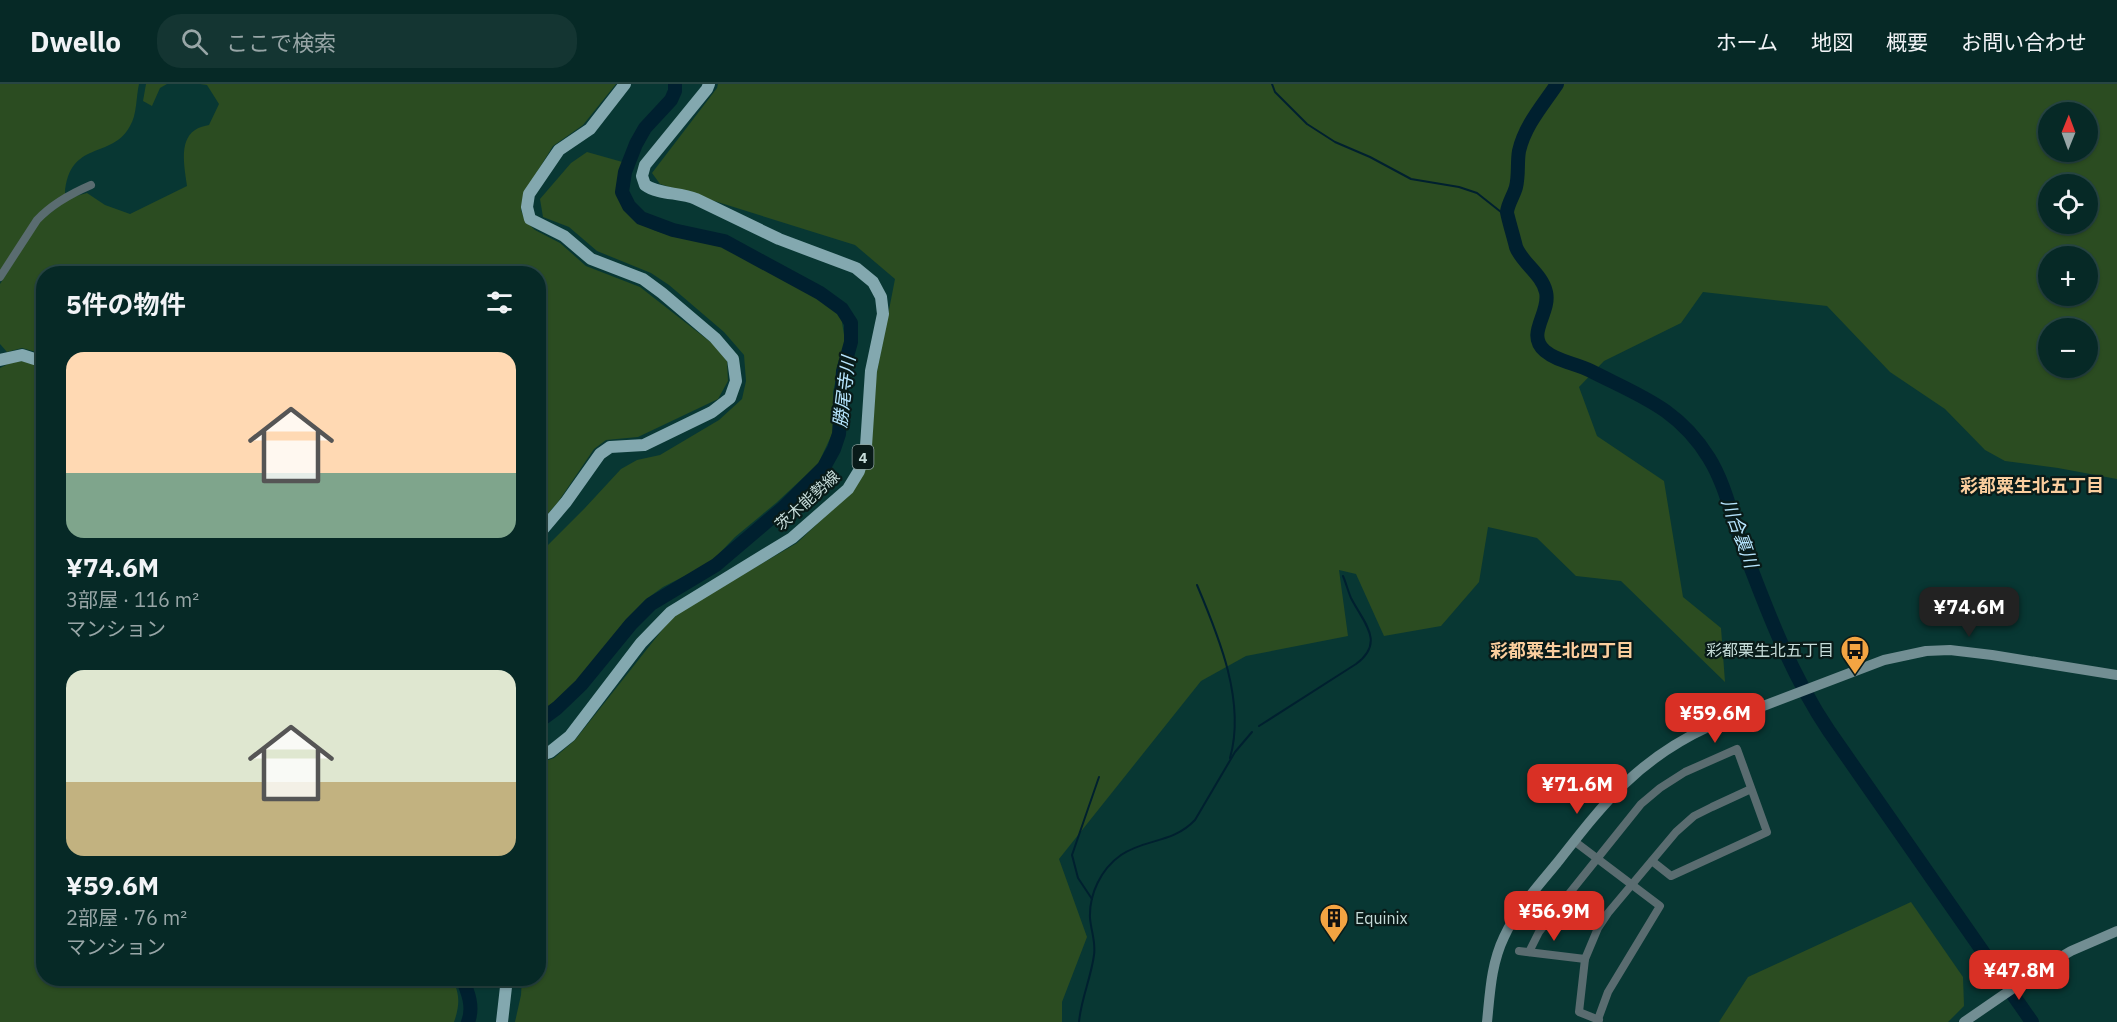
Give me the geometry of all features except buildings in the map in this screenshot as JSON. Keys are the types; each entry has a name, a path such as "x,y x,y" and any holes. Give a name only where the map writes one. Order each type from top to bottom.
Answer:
{"main road":[{"path":"546,526 600,454 610,447 644,445 712,412 730,398 736,381 733,359 715,338 662,293 643,279 591,259 564,236 530,219 527,207 529,194 558,150 590,129 625,84"},
{"name":"茨木能勢線","path":"546,753 570,736 641,643 671,612 792,538 848,489 859,471 864,454 871,371 883,314 881,297 873,282 856,268 779,239 696,199 683,194 653,191 645,185 642,176 645,165 709,84"},
{"path":"2,357 22,355 36,359"},
{"path":"502,1022 506,986"}],"street":[{"path":"0,277 37,220 69,195 91,185"},
{"path":"1486,1022 1491,984 1503,939 1523,906 1606,801 1655,757 1682,739 1884,660 1926,651 1950,650 2117,675"},
{"path":"1529,952 1539,932 1641,804 1685,771 1737,749 1767,832 1671,876 1652,861"},
{"path":"1574,841 1598,857 1631,883 1660,906 1608,992 1598,1021 1579,1012 1586,958 1598,928 1631,883 1676,832 1694,816 1751,789"},
{"path":"1964,1022 2045,966 2071,951 2117,931"},
{"path":"1519,951 1586,958"}],"green space":[{"path":"0,84 139,84 130,126 113,143 83,157 74,165 68,177 65,194 34,218 0,273"},
{"path":"146,84 167,84 160,88 152,106 143,101"},
{"path":"200,84 616,84 583,125 553,146 524,193 521,210 525,221 535,230 560,243 586,266 640,287 713,344 727,361 728,381 718,399 638,437 606,440 594,449 546,516 546,266 36,266 36,352 22,348 7,352 0,344 0,284 39,222 69,198 87,193 105,205 130,214 187,186 184,164 186,141 195,130 209,125 219,104 207,85"},
{"path":"718,84 2117,84 2117,479 2005,461 1985,450 1945,409 1890,372 1827,306 1703,292 1681,323 1604,361 1579,387 1597,436 1664,481 1683,597 1721,628 1725,682 1621,581 1576,576 1537,538 1488,527 1479,582 1441,626 1384,636 1356,574 1339,570 1348,636 1246,656 1201,681 1059,859 1087,937 1062,1002 1062,1022 515,1022 522,986 546,986 546,761 554,758 575,740 674,615 797,543 851,492 895,279 855,245 660,184 652,173"},
{"path":"587,152 626,163 619,181 618,194 622,206 634,219 658,231 717,244 736,251 769,272 808,292 841,316 845,341 833,392 833,432 818,464 735,537 710,563 663,587 645,600 624,622 606,648 574,684 546,709 546,547 621,469 637,460 660,455 719,420 742,399 746,381 744,355 724,332 669,285 651,273 597,251 569,227 543,217 540,199 571,163"},
{"path":"22,361 36,365 36,986 456,986 458,1000 454,1022 0,1022 0,368"},
{"path":"1911,902 1963,977 1964,1006 1948,1022 1719,1022 1748,977"}],"waterway":[{"name":"勝尾寺川","path":"546,716 581,685 631,624 651,604 716,565 784,507 824,467 839,434 843,371 851,342 851,323 842,309 820,293 724,241 673,230 641,218 629,206 622,192 625,172 636,144 645,128 671,100 675,84"},
{"path":"1272,84 1275,92 1307,124 1335,142 1370,157 1411,179 1459,187 1477,193 1506,216"},
{"name":"川合裏川","path":"1557,84 1535,116 1522,142 1518,155 1516,187 1507,212 1516,247 1546,292 1547,300 1537,338 1540,344 1545,351 1556,358 1585,368 1657,405 1671,415 1697,441 1719,478 1770,616 1815,709 2032,1022"},
{"path":"1259,726 1356,664 1370,648 1369,632 1351,598 1343,576"},
{"path":"1197,585 1214,626 1228,670 1235,715 1230,758"},
{"path":"1079,1022 1094,955 1090,909 1094,891 1102,875 1121,855 1177,833 1195,820 1235,752 1252,732"},
{"path":"1092,899 1078,878 1072,855 1099,777"},
{"name":"勝尾寺川","path":"465,986 470,1005 468,1022"}],"place":[{"name":"彩都栗生北五丁目","path":"1855,676"},
{"name":"Equinix","path":"1334,944"}],"district":[{"name":"彩都粟生北五丁目","path":"2032,485"},
{"name":"彩都粟生北四丁目","path":"1562,650"}]}
